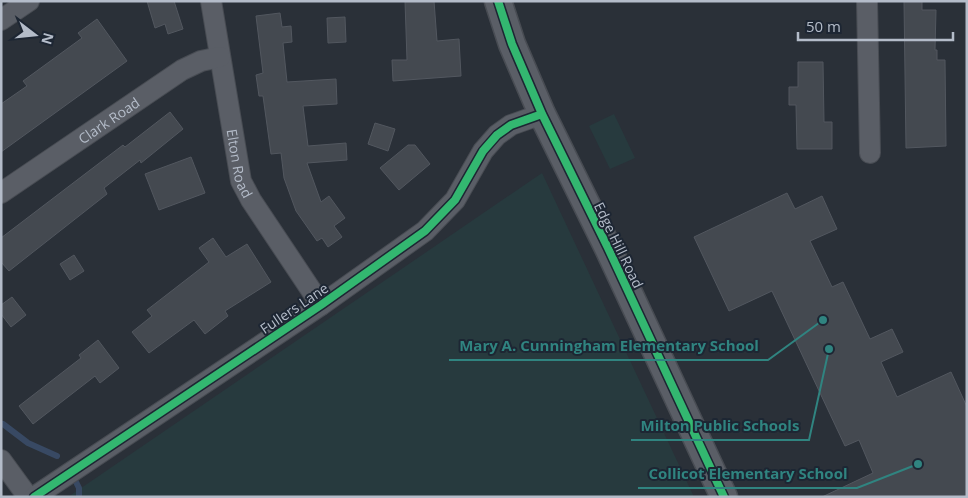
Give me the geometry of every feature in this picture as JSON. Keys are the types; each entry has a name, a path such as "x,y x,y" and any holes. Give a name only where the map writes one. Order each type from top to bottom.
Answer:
{"street":[{"path":"1,20 29,1"},
{"name":"Elton Road","path":"211,1 238,170 245,191 322,305"},
{"name":"Edge Hill Road","path":"498,1 512,44 542,114 608,248 724,497"},
{"path":"867,1 870,153"},
{"name":"Clark Road","path":"1,193 182,70 201,61 220,57"},
{"name":"Fullers Lane","path":"34,497 322,305 425,231 441,215 465,183 483,151 497,135 511,125 542,114"},
{"path":"1,460 28,497"}],"green space":[{"path":"614,114 635,158 610,169 589,126"},
{"path":"542,173 694,497 68,497"}],"building":[{"path":"147,1 174,1 183,29 168,34 165,24 155,28"},
{"path":"405,1 434,1 437,41 459,39 461,76 393,81 392,60 407,60"},
{"path":"904,1 922,1 922,10 936,10 935,50 937,50 937,60 945,60 946,146 906,148"},
{"path":"280,13 282,27 291,26 292,42 283,43 287,82 336,79 337,104 303,106 308,146 346,143 347,160 307,163 321,202 329,196 345,218 334,226 342,237 328,247 322,238 317,241 296,211 284,178 281,153 271,154 263,96 259,96 256,75 263,73 256,16"},
{"path":"345,17 346,42 328,43 327,18"},
{"path":"97,19 127,61 1,152 1,104 27,86 23,81 82,38 78,33"},
{"path":"798,62 823,62 824,122 832,122 832,149 797,149 796,105 789,105 789,87 798,87"},
{"path":"170,112 183,129 141,163 140,160 104,188 107,194 9,271 1,262 1,238 123,145 125,147"},
{"path":"375,123 395,129 388,151 368,144"},
{"path":"408,145 415,145 430,164 399,190 380,168"},
{"path":"191,157 205,193 159,210 145,174"},
{"path":"787,193 795,209 822,196 837,229 810,241 832,287 843,282 870,339 892,329 903,352 881,362 897,397 951,372 967,407 967,497 822,497 873,473 859,440 845,446 772,291 729,311 694,237"},
{"path":"213,238 226,257 247,244 271,282 225,311 228,316 205,334 194,320 149,353 132,332 152,316 147,310 209,262 199,248"},
{"path":"74,255 84,271 70,280 60,264"},
{"path":"12,297 26,315 11,327 1,314 1,305"},
{"path":"98,340 119,368 100,383 95,376 33,424 19,406 81,358 79,355"}],"waterway":[{"path":"3,424 28,443 57,456"},
{"path":"76,482 79,488 79,497"}],"cycle path":[{"path":"498,1 512,44 542,114 608,248 724,497"},
{"path":"34,497 321,305 425,231 455,200 483,151 497,135 511,125 542,114"}],"place":[{"name":"Mary A. Cunningham Elementary School","path":"823,320"},
{"name":"Milton Public Schools","path":"829,349"},
{"name":"Collicot Elementary School","path":"918,464"}]}
